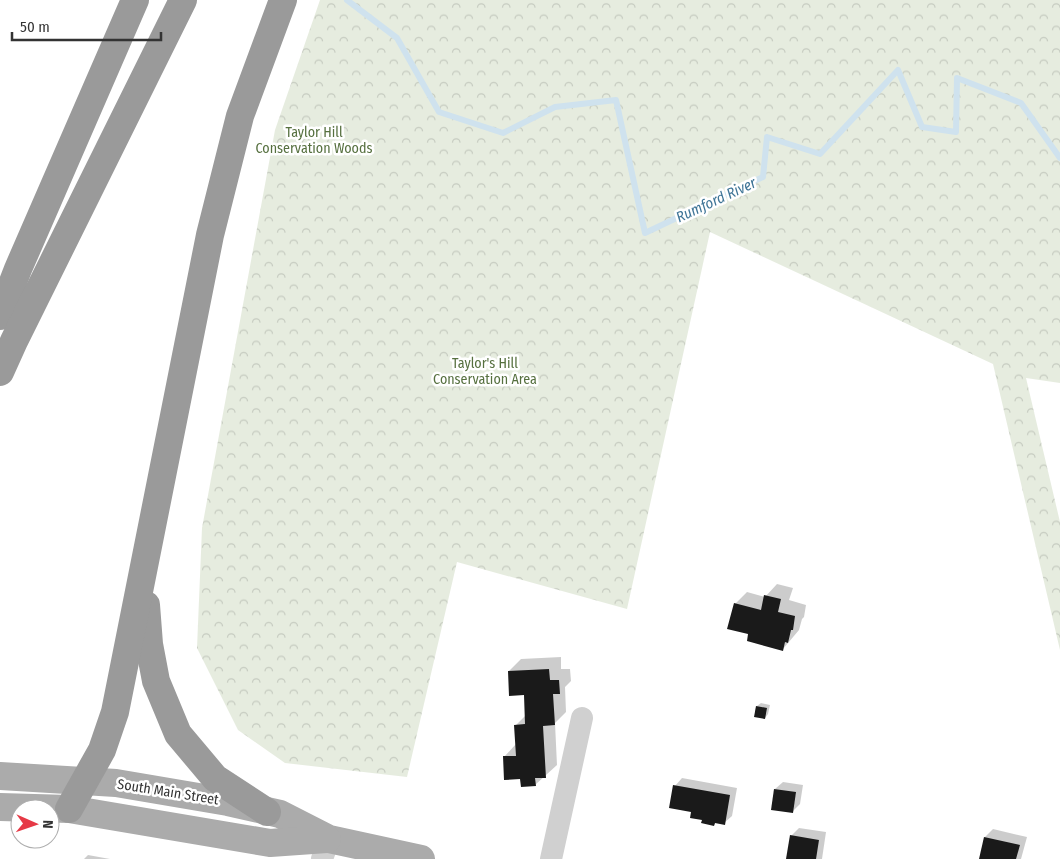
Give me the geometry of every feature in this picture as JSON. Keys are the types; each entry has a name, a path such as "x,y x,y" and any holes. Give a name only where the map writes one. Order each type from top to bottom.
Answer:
{"highway":[{"path":"0,316 18,269 135,0"},
{"path":"0,372 22,323 183,0"},
{"path":"69,808 102,750 114,712 210,235 240,116 284,0"},
{"path":"150,534 146,579 149,644 156,681 178,734 215,778 267,812"}],"main road":[{"name":"South Main Street","path":"0,776 126,785 228,802 280,814 325,849"},
{"name":"South Main Street","path":"0,806 69,808 270,843 421,859"}],"lane":[{"path":"552,859 582,718"}],"green space":[{"name":"Taylor's Hill Conservation Area","path":"320,0 1060,0 1060,383 1026,378 1060,522 1060,650 993,364 710,232 627,609 457,562 407,777 285,763 238,730 197,648 202,528 275,130"}],"building":[{"path":"764,595 781,599 778,612 795,616 793,630 791,630 788,643 785,642 783,651 747,641 748,634 727,629 734,603 761,610"},
{"path":"549,669 550,680 559,680 560,694 553,694 555,725 543,726 546,778 535,778 536,786 521,787 520,779 504,780 503,756 516,756 514,725 525,724 524,695 509,696 508,671"},
{"path":"756,706 767,708 765,719 754,717"},
{"path":"673,785 730,795 725,825 715,823 714,826 701,823 702,820 690,818 691,812 669,808"},
{"path":"774,789 796,792 793,813 771,810"},
{"path":"790,835 819,840 816,859 786,859"},
{"path":"984,837 1020,845 1016,859 979,859"}],"waterway":[{"name":"Rumford River","path":"347,0 397,38 439,112 503,133 555,107 616,100 645,233 763,177 767,137 820,154 898,70 922,127 956,132 957,78 1021,103 1060,158"}],"park label":[{"name":"Taylor Hill Conservation Woods","path":"314,140"}]}
